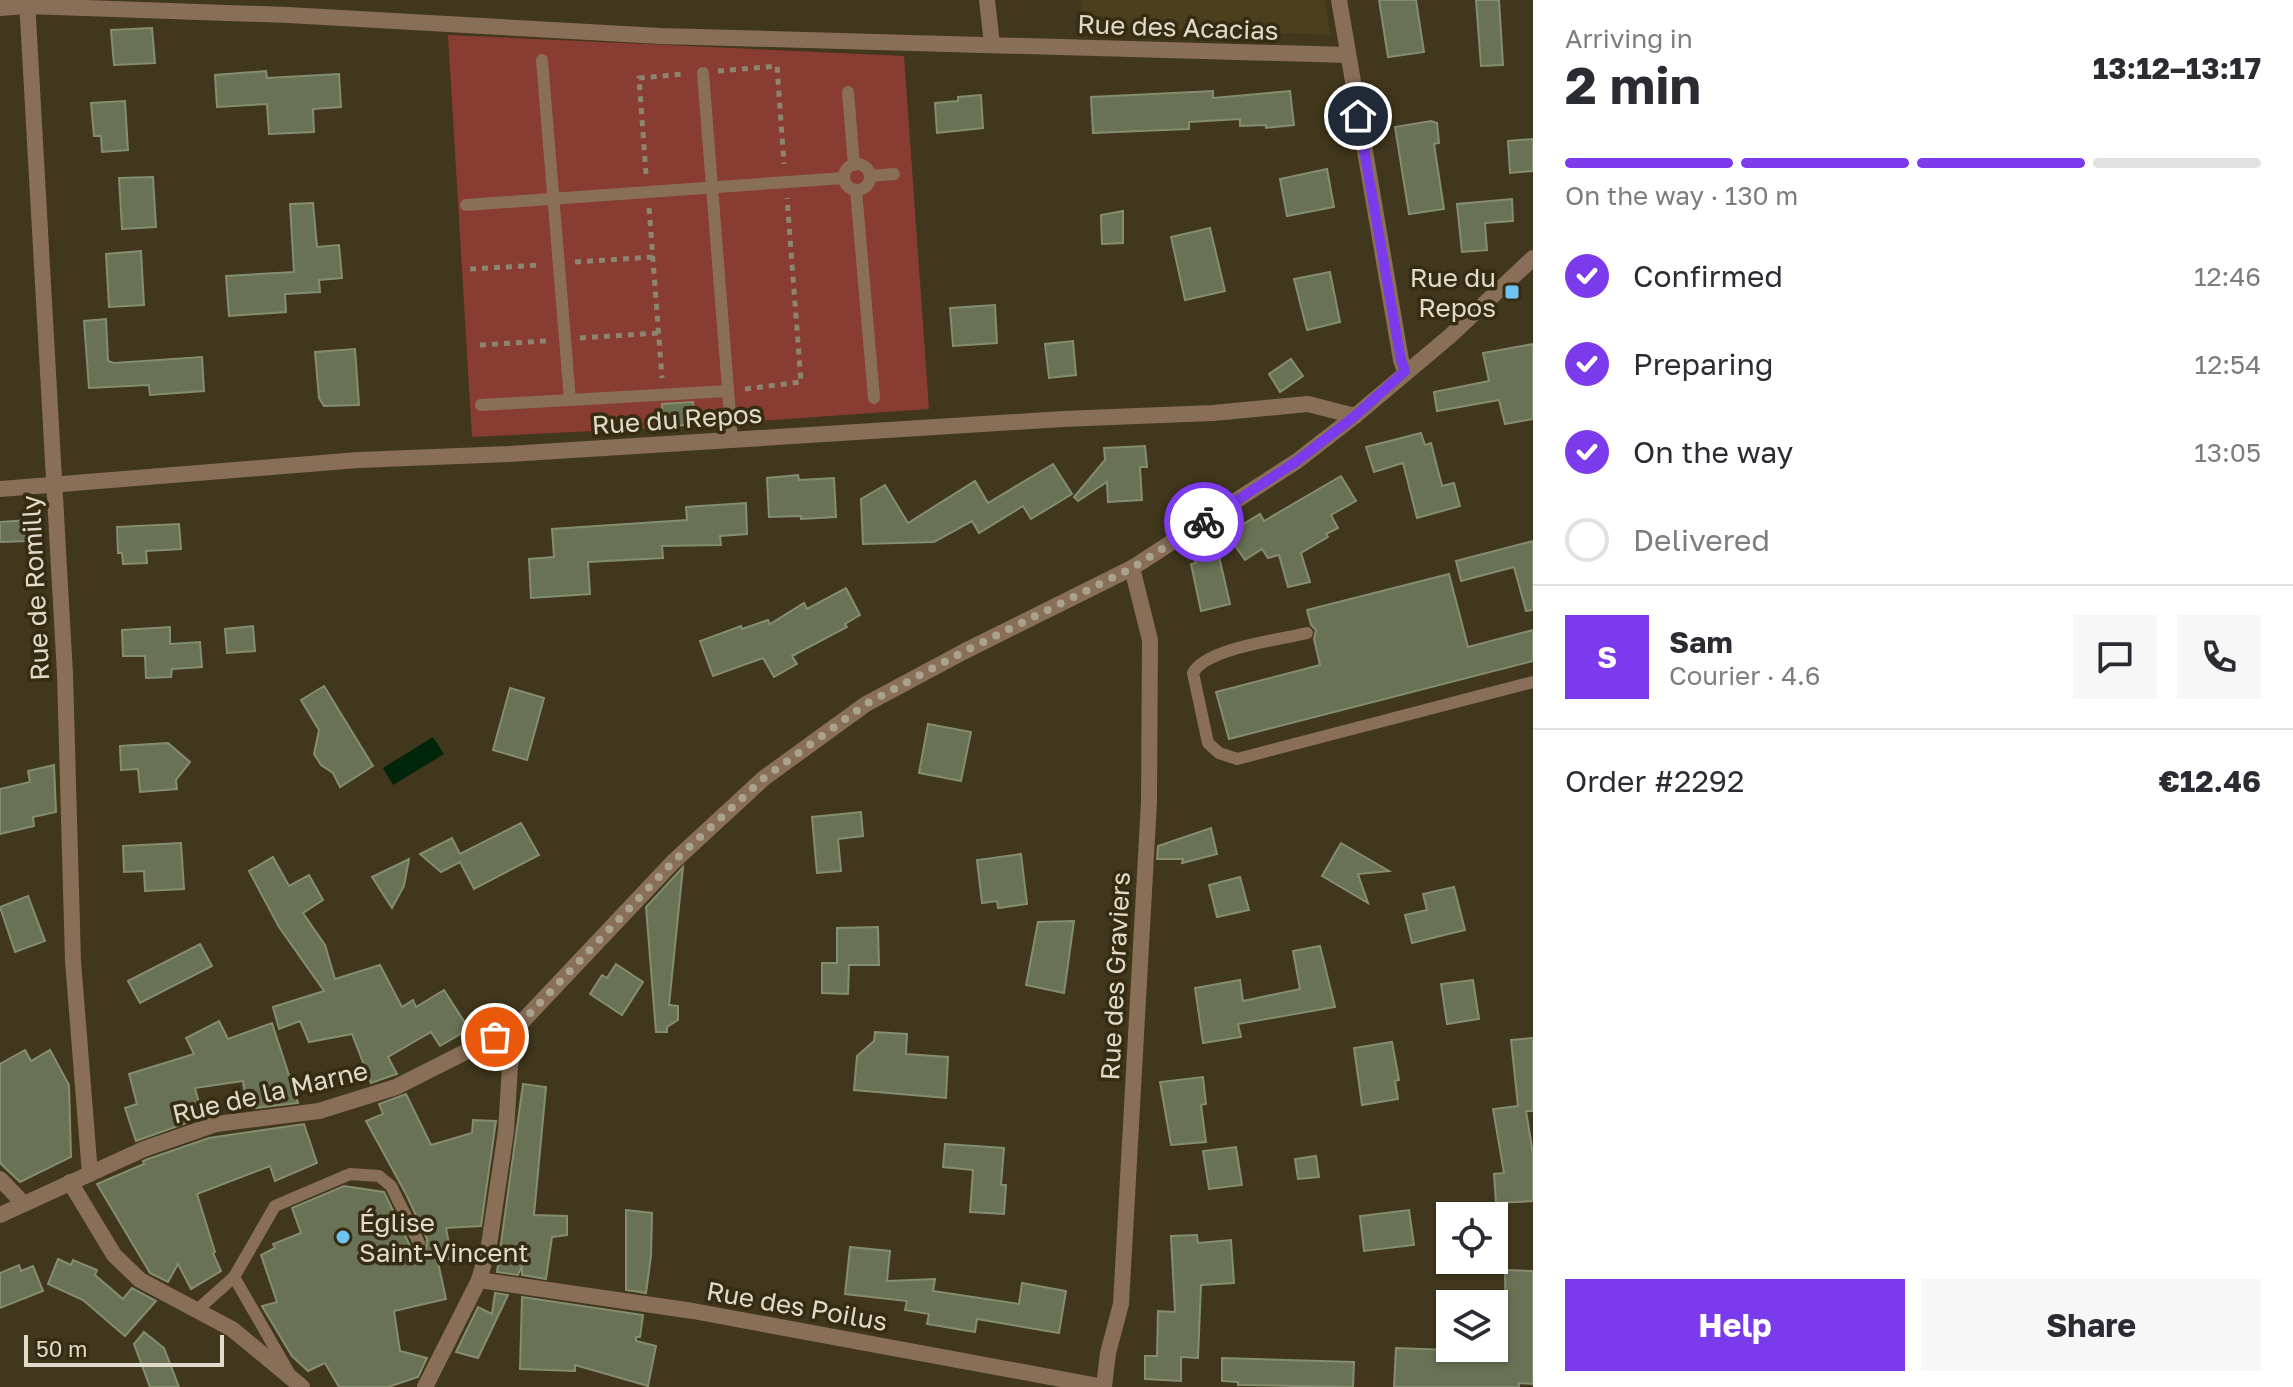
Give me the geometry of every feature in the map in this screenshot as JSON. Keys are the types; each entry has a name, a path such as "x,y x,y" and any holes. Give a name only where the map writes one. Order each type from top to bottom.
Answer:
{"street":[{"path":"987,0 992,44"},
{"path":"1339,0 1405,371"},
{"name":"Rue des Acacias","path":"0,8 27,3 660,36 1348,55"},
{"name":"Rue de Romilly","path":"27,3 65,674 73,961 90,1174"},
{"name":"Rue de la Marne","path":"0,1215 144,1149 216,1124 319,1111 396,1087 519,1025 673,862 764,778 866,704 1132,568 1297,461 1450,336 1533,258"},
{"name":"Rue du Repos","path":"0,489 358,460 1213,413 1308,404 1355,416"},
{"name":"Rue des Graviers","path":"1104,1387 1108,1353 1121,1304 1149,802 1150,640 1132,568"},
{"path":"425,1387 479,1280 489,1245 506,1131 510,1066 519,1025"},
{"path":"0,1179 23,1203"},
{"path":"70,1182 114,1255 140,1280 232,1329 298,1384"},
{"name":"Rue des Poilus","path":"479,1280 708,1314 1104,1387"}],"lane":[{"path":"542,60 570,400"},
{"path":"703,73 732,440"},
{"path":"848,92 854,165"},
{"path":"854,165 865,167 870,176 867,186 856,190 846,184 844,178 849,167 854,165"},
{"path":"870,176 894,174"},
{"path":"466,205 844,178"},
{"path":"856,190 874,398"},
{"path":"481,405 728,391"},
{"path":"1307,633 1217,655 1198,664 1193,673 1208,743 1219,753 1237,759 1533,682"},
{"path":"196,1311 234,1277 275,1206 350,1174 379,1176 391,1186 419,1243"},
{"path":"234,1277 298,1384"}],"path":[{"path":"703,73 777,66 801,382 728,391"},
{"path":"419,1243 424,1254 484,1263"}],"shaded area":[{"path":"1080,0 1325,0 1330,35 1083,26"},
{"path":"448,35 904,56 929,409 746,422 739,417 720,419 712,425 472,437"},
{"path":"433,737 444,754 393,785 383,768"}],"building":[{"path":"1379,0 1416,0 1424,52 1388,57"},
{"path":"1476,0 1499,0 1503,65 1481,66"},
{"path":"152,28 155,63 114,65 111,30"},
{"path":"266,71 267,78 339,74 341,107 313,109 314,132 269,134 267,104 217,107 215,75"},
{"path":"1213,91 1213,98 1290,91 1294,125 1266,128 1266,125 1240,126 1240,119 1189,122 1189,129 1093,133 1091,97"},
{"path":"981,95 983,128 937,133 935,103"},
{"path":"125,101 128,150 102,152 101,136 94,136 91,103"},
{"path":"1431,121 1437,123 1439,143 1434,144 1444,209 1409,214 1395,127"},
{"path":"1533,139 1533,171 1510,173 1508,141"},
{"path":"1327,169 1334,207 1287,216 1280,179"},
{"path":"153,177 156,227 122,229 119,178"},
{"path":"1512,199 1513,221 1485,223 1487,250 1462,252 1457,204"},
{"path":"313,203 317,247 339,245 342,278 319,280 320,292 285,294 286,312 229,316 226,276 294,272 290,204"},
{"path":"1123,211 1123,243 1102,244 1101,215"},
{"path":"1210,228 1225,291 1185,300 1171,237"},
{"path":"141,251 144,305 109,307 106,254"},
{"path":"1330,272 1340,322 1307,330 1294,279"},
{"path":"995,305 997,343 953,346 950,308"},
{"path":"106,319 108,361 202,357 204,391 150,395 149,385 89,388 84,321"},
{"path":"1073,341 1076,375 1049,378 1045,344"},
{"path":"1533,344 1533,419 1505,424 1499,400 1437,411 1434,392 1489,381 1483,353"},
{"path":"355,349 359,405 324,406 319,398 315,352"},
{"path":"1291,359 1303,376 1280,392 1269,374"},
{"path":"693,402 695,424 663,427 662,404"},
{"path":"1421,433 1425,445 1431,443 1442,486 1454,483 1460,506 1417,518 1403,463 1374,472 1366,447"},
{"path":"1145,446 1147,467 1140,467 1142,500 1108,502 1107,482 1078,501 1074,497 1105,460 1104,448"},
{"path":"1053,464 1072,494 1031,519 1023,506 979,533 972,521 934,542 863,544 861,499 885,485 908,523 975,481 988,503"},
{"path":"798,475 799,480 834,478 836,517 769,517 767,478"},
{"path":"1341,476 1356,501 1331,515 1338,528 1301,553 1310,582 1288,587 1279,555 1268,558 1262,549 1245,560 1227,534 1260,514 1264,521"},
{"path":"746,503 747,534 720,536 721,545 662,546 663,558 588,562 590,594 531,598 529,559 554,557 552,529 687,520 686,507"},
{"path":"28,520 29,541 0,542 0,522"},
{"path":"179,524 181,549 146,551 147,563 123,564 122,553 118,553 117,527"},
{"path":"1533,541 1533,610 1526,611 1514,567 1461,581 1456,561"},
{"path":"1218,552 1230,604 1201,611 1191,564 1196,563 1194,558"},
{"path":"1449,574 1468,647 1533,630 1533,661 1229,739 1216,692 1320,665 1314,639 1316,630 1311,625 1307,610"},
{"path":"846,588 860,615 845,624 847,627 792,656 797,664 774,677 763,658 713,676 700,641 741,626 742,629 768,620 770,624 804,603 807,609"},
{"path":"253,626 255,651 227,653 225,629"},
{"path":"170,627 170,644 200,642 202,667 172,669 171,677 146,678 145,656 123,656 122,630"},
{"path":"324,686 373,766 340,787 333,773 321,765 314,754 319,730 301,700"},
{"path":"510,688 544,698 527,760 493,750"},
{"path":"928,724 971,732 961,781 919,773"},
{"path":"168,743 190,762 176,780 177,789 140,792 138,769 121,770 120,746"},
{"path":"54,765 56,812 33,817 34,826 0,834 0,789 30,782 28,771"},
{"path":"861,812 863,836 838,839 841,871 817,873 812,817"},
{"path":"521,823 539,855 474,889 460,862 441,872 420,854 452,838 460,854"},
{"path":"1211,828 1217,854 1182,863 1183,859 1157,859 1158,846"},
{"path":"181,843 184,889 145,891 144,871 124,872 123,846"},
{"path":"1341,843 1389,871 1358,874 1368,903 1322,876"},
{"path":"1021,854 1027,904 998,908 997,901 982,903 977,860"},
{"path":"273,857 289,886 309,875 323,900 303,913 325,945 335,979 380,965 402,1007 413,1000 416,1007 444,990 469,1029 440,1046 431,1032 388,1057 397,1074 371,1083 352,1034 309,1042 300,1021 279,1029 273,1007 324,991 279,927 249,871"},
{"path":"409,859 404,886 392,908 372,877"},
{"path":"683,867 669,1005 678,1006 678,1020 667,1027 667,1032 656,1032 646,907"},
{"path":"1240,877 1249,910 1217,917 1209,885"},
{"path":"1454,887 1465,930 1412,943 1405,915 1427,910 1423,894"},
{"path":"28,896 45,941 15,952 0,907"},
{"path":"1074,921 1064,993 1026,985 1038,922"},
{"path":"878,927 879,965 849,965 848,994 822,993 822,963 837,963 837,928"},
{"path":"200,944 212,966 140,1003 128,981"},
{"path":"1320,946 1335,1007 1238,1024 1241,1037 1203,1043 1195,988 1240,980 1243,1001 1300,989 1293,951"},
{"path":"616,964 643,982 622,1015 590,994 602,975 607,978"},
{"path":"1473,980 1479,1019 1447,1024 1441,984"},
{"path":"219,1021 228,1039 272,1023 298,1103 247,1109 243,1081 195,1088 203,1117 136,1141 125,1108 137,1104 129,1074 194,1054 186,1038"},
{"path":"875,1032 907,1034 906,1054 948,1057 946,1098 854,1090 857,1056 874,1041"},
{"path":"1533,1038 1533,1111 1526,1111 1533,1154 1533,1201 1496,1202 1494,1174 1504,1173 1493,1109 1518,1106 1511,1040"},
{"path":"1392,1042 1399,1080 1395,1081 1398,1099 1362,1105 1354,1048"},
{"path":"25,1050 31,1061 50,1050 69,1085 71,1157 20,1182 0,1163 0,1064"},
{"path":"1203,1077 1206,1104 1201,1105 1206,1142 1171,1145 1160,1082"},
{"path":"523,1084 546,1087 534,1215 567,1216 567,1235 552,1237 546,1279 522,1275 522,1266 518,1275 497,1272"},
{"path":"406,1094 431,1145 472,1133 473,1120 496,1121 481,1226 446,1228 451,1255 436,1253 446,1299 394,1311 400,1351 427,1358 418,1377 388,1387 339,1387 325,1363 308,1371 292,1356 262,1306 277,1302 261,1255 275,1248 273,1244 301,1233 292,1208 344,1186 384,1192 411,1248 418,1252 426,1249 427,1239 406,1194 366,1121 383,1114 379,1104"},
{"path":"304,1124 317,1163 275,1181 270,1166 197,1194 221,1271 191,1289 178,1264 168,1282 150,1273 97,1184 144,1164 143,1161 209,1138"},
{"path":"945,1144 1004,1148 1001,1185 1006,1185 1004,1214 970,1212 973,1170 943,1167"},
{"path":"1236,1147 1242,1185 1209,1189 1203,1151"},
{"path":"1316,1156 1319,1177 1298,1179 1295,1159"},
{"path":"626,1210 652,1213 646,1293 626,1290"},
{"path":"1409,1210 1414,1245 1364,1251 1360,1216"},
{"path":"1197,1235 1198,1243 1231,1240 1234,1283 1201,1285 1198,1358 1181,1357 1181,1381 1145,1379 1145,1356 1157,1356 1158,1311 1175,1312 1171,1236"},
{"path":"850,1247 890,1251 887,1281 935,1279 933,1291 1019,1304 1022,1283 1066,1291 1059,1333 977,1319 975,1332 927,1324 929,1314 905,1310 907,1301 845,1294"},
{"path":"58,1259 71,1265 73,1260 97,1270 95,1275 123,1299 132,1288 156,1301 125,1336 83,1300 48,1284"},
{"path":"19,1265 21,1271 33,1266 43,1291 0,1308 0,1273"},
{"path":"1508,1270 1533,1271 1533,1384 1519,1383 1519,1387 1394,1387 1396,1348 1436,1349 1436,1362 1508,1362 1508,1290 1505,1290"},
{"path":"495,1293 508,1295 478,1358 456,1352 478,1307 492,1314"},
{"path":"522,1297 643,1315 640,1337 636,1337 636,1341 656,1346 648,1386 575,1365 575,1371 520,1369"},
{"path":"144,1332 164,1348 179,1387 150,1387 134,1344"},
{"path":"1222,1358 1354,1362 1353,1387 1238,1385 1238,1382 1222,1381"}],"way so far":[{"path":"495,1037 519,1025 673,862 764,778 866,704 1132,568 1204,522"}],"place":[{"name":"Rue du Repos","path":"1512,292"},
{"name":"Église Saint-Vincent","path":"343,1237"}],"route":[{"path":"1204,522 1297,461 1355,416 1405,371 1358,116"}]}
